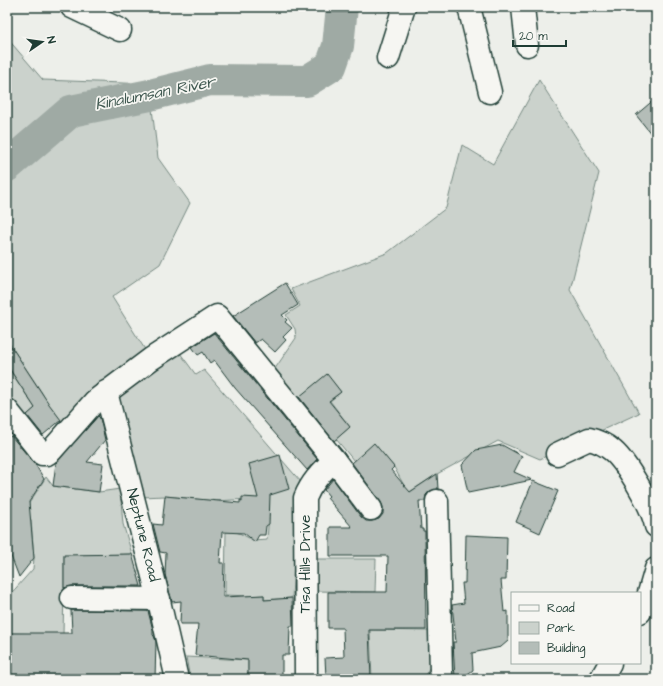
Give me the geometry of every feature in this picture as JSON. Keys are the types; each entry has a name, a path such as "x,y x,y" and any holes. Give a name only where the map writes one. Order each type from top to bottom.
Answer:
{"street":[{"path":"72,7 120,30"},
{"path":"388,58 404,7"},
{"path":"469,7 490,92"},
{"path":"523,7 527,45"},
{"path":"7,410 42,454 47,454 95,401 106,392 151,358 217,316 334,460 371,509"},
{"name":"Neptune Road","path":"106,392 159,599 177,679"},
{"path":"557,454 589,439 595,440 610,448 615,452 630,473 648,505 656,526"},
{"name":"Tisa Hills Drive","path":"306,679 305,498 310,485 334,460"},
{"path":"437,502 441,673 438,679"},
{"path":"641,610 647,600 656,569"},
{"path":"72,598 159,599"},
{"path":"600,679 609,664"}],"green space":[{"path":"7,38 43,80 149,84 158,158 190,203 160,264 112,297 151,359 64,436 42,393 11,346 7,349"},
{"path":"539,80 599,173 570,290 639,413 540,459 498,441 437,474 408,493 394,467 374,444 354,461 336,439 350,427 330,401 341,392 327,375 296,400 272,373 296,338 295,329 286,315 300,306 291,289 387,253 446,208 462,145 493,164"},
{"path":"180,353 196,375 204,370 301,482 297,502 292,598 264,600 264,595 225,595 226,530 239,533 253,540 267,539 269,515 267,498 215,501 165,496 141,497 112,398"},
{"path":"7,366 35,408 7,432"},
{"path":"46,477 53,486 99,492 120,489 123,524 132,554 64,556 63,634 7,633 7,598 33,569 34,558 31,520 26,508"},
{"path":"315,559 376,559 375,592 315,591"},
{"path":"370,630 430,631 431,665 425,675 417,679 372,679"},
{"path":"186,657 248,660 248,679 190,679"}],"building":[{"path":"656,98 656,140 636,115"},
{"path":"285,283 298,305 282,315 287,320 285,322 292,328 283,337 286,340 275,352 261,339 255,343 233,316"},
{"path":"214,333 317,459 307,470 235,388 214,360 210,363 203,352 198,355 192,347"},
{"path":"7,340 61,420 43,435 27,415 35,408 7,365"},
{"path":"327,374 341,392 329,401 350,427 334,441 299,397"},
{"path":"98,416 100,418 105,440 87,462 103,464 99,492 53,486 56,463"},
{"path":"11,436 35,464 44,479 29,502 34,558 19,577 7,546 7,438"},
{"path":"374,443 394,467 391,470 410,492 437,474 438,489 430,491 426,495 425,501 419,501 421,529 425,531 426,630 369,630 371,679 340,679 340,677 326,677 325,658 344,657 343,628 328,628 328,592 387,592 388,556 330,556 330,527 352,527 327,498 329,496 324,490 333,479 361,517 366,521 379,519 383,514 381,502 352,463"},
{"path":"502,445 522,456 514,472 532,480 468,493 462,465 476,450"},
{"path":"280,455 289,489 270,495 269,524 266,526 265,535 259,535 255,542 244,533 222,532 220,563 224,563 223,597 264,595 264,600 292,598 293,626 290,626 289,655 282,655 282,679 248,679 248,660 195,655 198,624 180,624 181,601 172,602 165,575 166,553 160,552 153,524 162,525 165,496 240,503 240,500 242,501 242,497 258,498 249,464"},
{"path":"533,481 558,491 540,533 516,522"},
{"path":"466,535 507,537 506,580 501,580 504,612 508,611 508,641 501,647 472,653 473,670 461,679 455,679 453,642 456,642 452,605 464,603 462,583 465,583"},
{"path":"132,554 141,586 72,586 64,588 64,555"},
{"path":"71,610 148,611 153,635 156,641 155,679 7,679 7,633 72,633"}],"waterway":[{"name":"Kinalumsan River","path":"7,166 71,111 150,95 210,80 307,81 331,66 338,46 342,7"}]}
